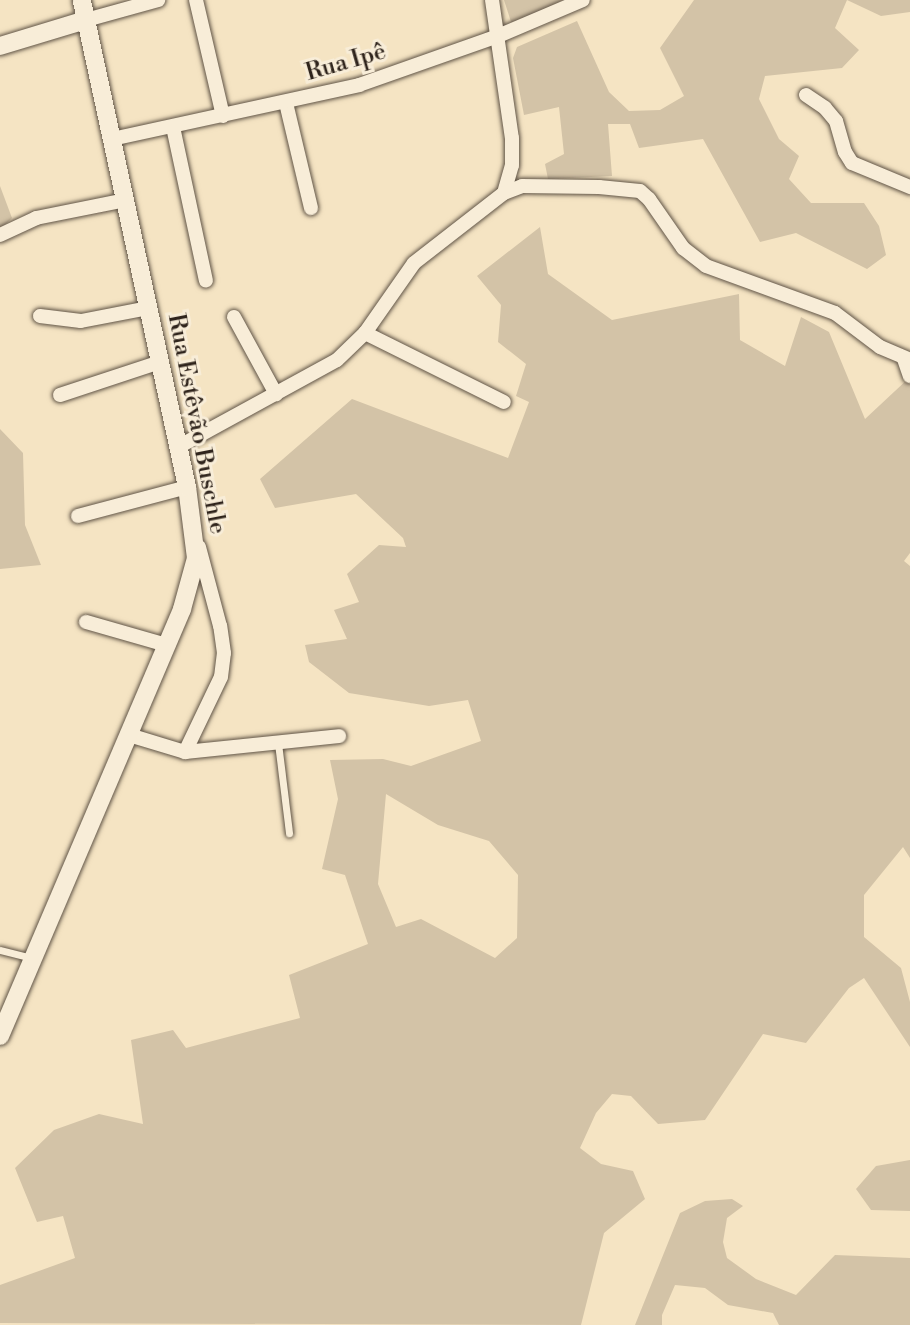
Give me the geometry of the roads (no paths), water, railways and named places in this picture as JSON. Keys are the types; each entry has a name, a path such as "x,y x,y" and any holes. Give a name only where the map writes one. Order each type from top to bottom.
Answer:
{"street":[{"name":"Rua Estêvão Buschle","path":"0,1036 167,645 192,578 196,539 82,0"},
{"path":"0,46 158,0"},
{"path":"196,0 223,116"},
{"path":"492,0 513,153 504,192"},
{"name":"Rua Ipê","path":"112,139 359,85 498,36 583,0"},
{"path":"806,95 825,108 836,121 845,152 852,163 863,170 910,187"},
{"path":"286,103 311,208"},
{"path":"173,127 206,281"},
{"path":"178,447 337,360 365,333 407,270 455,228 504,192 543,185 640,191 649,199 683,248 697,261 727,275 835,313 880,347 907,360 910,376"},
{"path":"0,234 36,218 125,200"},
{"path":"40,316 81,321 148,308"},
{"path":"234,317 276,394"},
{"path":"365,333 504,402"},
{"path":"60,395 160,362"},
{"path":"78,516 187,487"},
{"path":"185,752 218,685 224,662 218,609 196,539"},
{"path":"86,622 167,645"},
{"path":"129,735 185,752 339,736"}],"lane":[{"path":"278,742 289,833"},
{"path":"0,950 34,958"}]}
